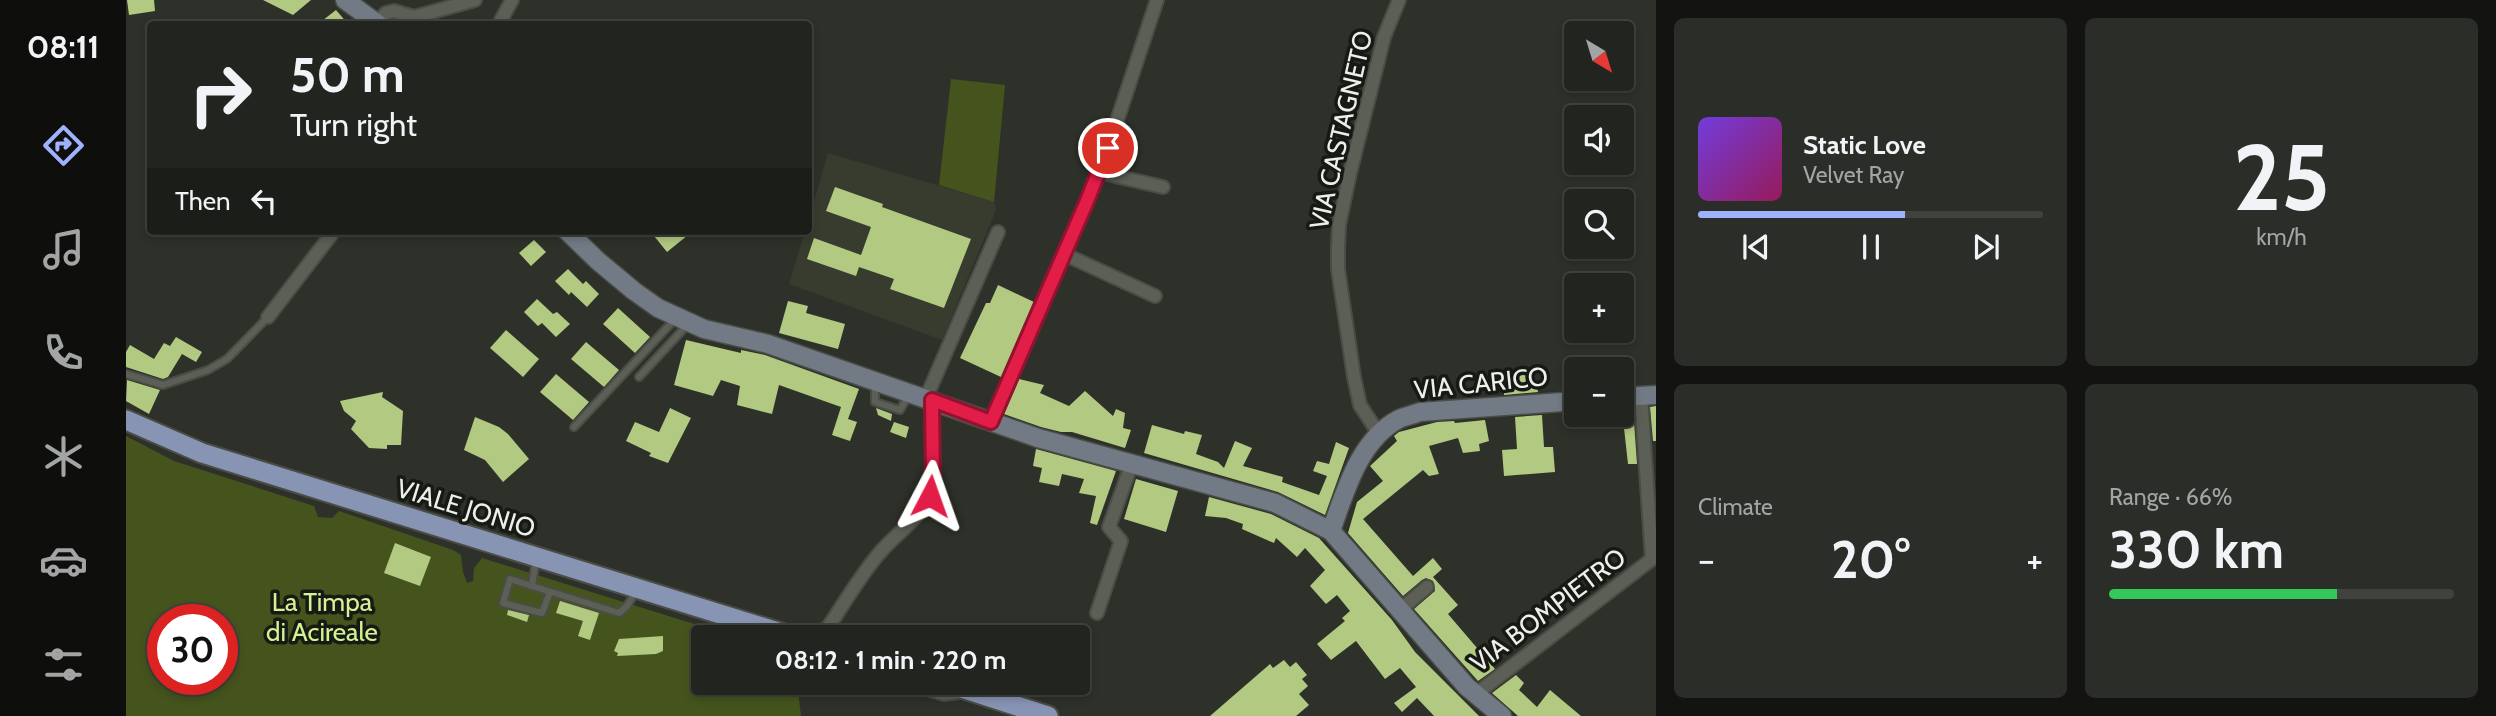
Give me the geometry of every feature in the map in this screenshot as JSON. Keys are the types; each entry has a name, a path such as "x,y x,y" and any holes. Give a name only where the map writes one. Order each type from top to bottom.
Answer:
{"main road":[{"name":"VIALE JONIO","path":"126,420 202,453 756,625"},
{"path":"983,695 1048,716"}],"street":[{"path":"345,0 373,21"},
{"path":"379,21 386,13 394,11 414,17 475,0"},
{"path":"501,21 512,0"},
{"path":"991,422 1098,172 1157,0"},
{"name":"VIA CASTAGNETO","path":"1379,434 1360,405 1353,377 1338,269 1339,225 1384,37 1399,0"},
{"path":"1098,172 1163,187"},
{"path":"830,625 877,556 923,510 930,496 933,484 923,397 998,232"},
{"path":"268,317 331,235"},
{"path":"571,235 634,291 658,308 705,328 768,344 1038,438 1275,503 1331,531 1467,687 1502,716"},
{"path":"1064,254 1155,296"},
{"name":"VIA BOMPIETRO","path":"1476,694 1654,563 1649,395"},
{"name":"VIA CARICO","path":"1331,531 1363,455 1379,434 1400,419 1420,412 1564,402"},
{"path":"1097,613 1121,541 1109,527 1132,463"},
{"path":"1400,610 1427,587"}],"lane":[{"path":"126,374 163,385 208,370 227,359 268,317"},
{"path":"639,377 684,319"},
{"path":"574,427 684,319"},
{"path":"532,586 537,557"},
{"path":"550,592 542,614 503,603 510,579 619,613 627,606 637,588"},
{"path":"934,695 944,698 959,695"}],"shaded area":[{"path":"828,153 994,202 996,210 942,340 789,284 804,235 812,235 812,209"}],"green space":[{"path":"951,79 1005,85 994,202 939,185"},
{"name":"La Timpa di Acireale","path":"126,436 174,461 314,506 318,517 332,518 339,511 453,550 461,555 467,583 473,581 474,568 482,558 697,625 691,625 691,695 798,695 801,716 126,716"}],"building":[{"path":"127,0 154,0 155,11 129,15"},
{"path":"263,0 311,0 293,15"},
{"path":"336,10 345,21 322,21"},
{"path":"835,187 971,239 944,308 890,289 894,279 859,267 856,276 807,259 814,238 861,255 871,227 826,211"},
{"path":"653,235 688,235 667,252"},
{"path":"534,240 546,252 531,266 519,253"},
{"path":"568,269 583,284 586,281 599,294 587,307 555,281"},
{"path":"998,285 1034,302 1001,377 960,358 986,303 990,303"},
{"path":"537,299 553,314 557,312 570,324 556,337 542,323 538,326 524,312"},
{"path":"788,301 808,306 806,313 845,324 838,349 779,333"},
{"path":"618,308 650,337 635,353 603,324"},
{"path":"506,330 539,359 523,377 490,348"},
{"path":"176,337 202,352 196,362 182,354 168,377 163,379 126,367 126,352 130,345 154,359 164,343 170,346"},
{"path":"686,340 741,353 741,350 765,355 859,389 848,419 857,422 850,441 832,435 841,407 779,385 772,414 737,405 740,386 721,380 713,396 674,385"},
{"path":"586,342 619,370 604,387 571,359"},
{"path":"556,374 589,402 573,420 540,392"},
{"path":"1534,374 1538,392 1504,395 1504,377"},
{"path":"1019,379 1044,385 1040,393 1069,406 1085,391 1113,416 1116,409 1125,413 1123,428 1131,430 1125,448 1072,432 1041,427 1004,414"},
{"path":"127,380 160,390 149,414 126,401"},
{"path":"383,392 382,397 403,411 401,445 387,445 387,449 369,448 351,429 356,421 344,411 340,401"},
{"path":"1656,406 1656,441 1653,441 1650,407"},
{"path":"670,408 691,418 668,463 649,456 651,453 626,441 635,422 659,432"},
{"path":"876,408 892,414 891,421 878,415"},
{"path":"1542,415 1544,447 1553,447 1555,472 1504,476 1502,450 1517,449 1515,417"},
{"path":"475,417 499,427 508,434 529,459 503,482 485,460 464,450"},
{"path":"1485,420 1489,441 1479,444 1480,451 1463,453 1458,438 1429,446 1439,474 1429,476 1423,470 1363,519 1413,576 1433,558 1442,569 1433,577 1458,605 1448,614 1495,669 1478,681 1414,609 1435,591 1433,581 1426,578 1422,580 1403,596 1348,533 1357,502 1383,481 1370,466 1397,441 1394,436 1399,432 1437,422"},
{"path":"894,422 909,427 906,438 890,432"},
{"path":"1634,422 1637,464 1628,464 1624,428 1611,429 1634,427"},
{"path":"1152,425 1184,434 1185,431 1202,435 1196,454 1218,462 1224,468 1235,441 1252,448 1243,466 1283,477 1282,482 1319,495 1327,476 1313,471 1317,461 1329,464 1336,442 1349,448 1325,515 1278,492 1144,453"},
{"path":"1036,449 1116,471 1097,525 1090,523 1096,496 1079,493 1084,479 1062,474 1059,486 1039,482 1042,468 1033,466"},
{"path":"1136,479 1178,491 1166,532 1124,519"},
{"path":"1209,497 1271,514 1319,538 1392,620 1415,652 1479,716 1434,716 1417,698 1402,712 1394,703 1416,687 1400,668 1385,679 1356,641 1331,660 1317,644 1345,621 1342,618 1350,611 1337,595 1326,604 1310,586 1325,570 1305,548 1297,557 1276,538 1274,543 1242,529 1243,524 1226,518 1205,516"},
{"path":"395,543 431,557 420,586 384,573"},
{"path":"560,601 599,613 590,640 578,636 583,621 556,613"},
{"path":"508,610 529,615 527,622 507,615"},
{"path":"663,636 663,651 656,654 617,656 618,653 614,651 619,639"},
{"path":"1284,660 1290,667 1296,662 1307,675 1302,679 1308,686 1299,694 1309,705 1296,716 1210,716 1270,664 1273,668"},
{"path":"1516,675 1524,683 1519,690 1537,707 1550,690 1581,716 1518,716 1492,693"}],"route":[{"path":"930,496 933,484 932,400 991,422 1108,148"}]}
